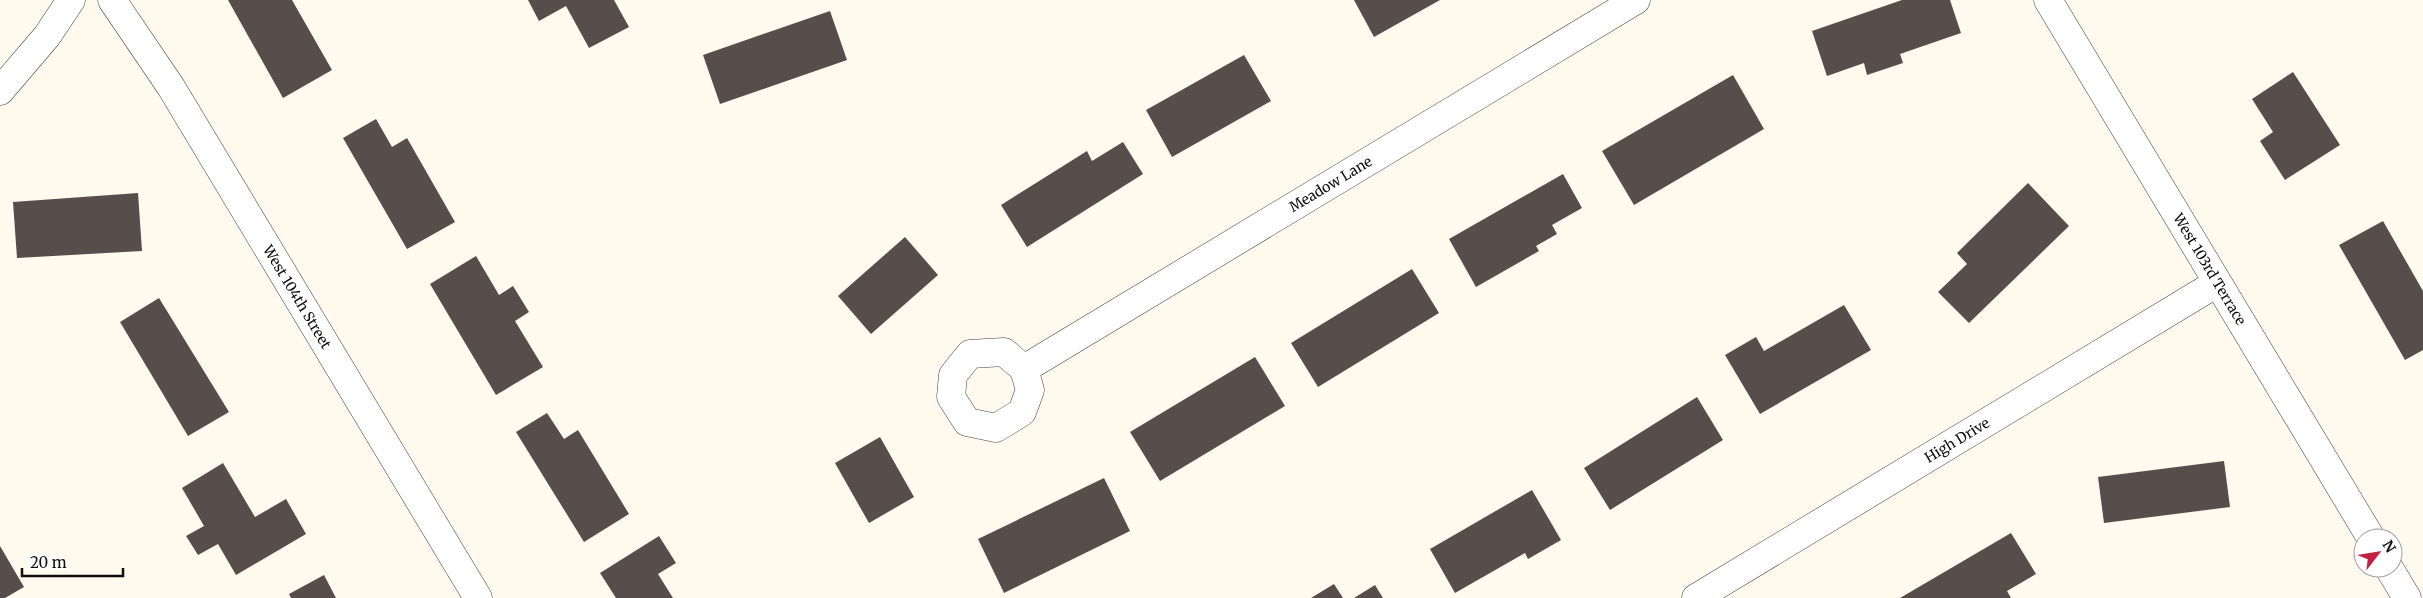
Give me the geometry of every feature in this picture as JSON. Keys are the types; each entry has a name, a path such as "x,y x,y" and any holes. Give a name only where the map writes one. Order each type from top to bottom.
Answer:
{"street":[{"path":"0,91 47,36 71,0"},
{"name":"West 104th Street","path":"112,0 171,87 478,598"},
{"name":"Meadow Lane","path":"1024,369 1636,0"},
{"name":"West 103rd Terrace","path":"2048,0 2364,528"},
{"name":"High Drive","path":"1696,598 2217,283"},
{"path":"2394,578 2407,598"}],"building":[{"path":"228,0 292,0 332,70 283,98"},
{"path":"528,0 614,0 629,27 589,48 566,6 539,21"},
{"path":"1354,0 1440,0 1374,37"},
{"path":"1902,0 1950,0 1961,33 1900,54 1903,63 1867,75 1864,63 1827,76 1812,31"},
{"path":"830,11 847,60 720,104 703,55"},
{"path":"1244,55 1271,101 1172,157 1146,110"},
{"path":"2293,72 2340,145 2285,180 2260,141 2273,132 2252,99"},
{"path":"1733,75 1764,129 1634,205 1602,151"},
{"path":"376,119 392,147 407,138 455,222 407,249 343,138"},
{"path":"1123,142 1143,174 1027,247 1001,205 1087,151 1092,161"},
{"path":"1563,174 1582,208 1552,225 1557,234 1536,246 1539,251 1476,287 1449,239"},
{"path":"2028,183 2069,226 1969,323 1938,292 1967,264 1957,253"},
{"path":"138,193 142,251 17,258 13,202"},
{"path":"2383,221 2423,291 2423,350 2405,360 2339,245"},
{"path":"905,237 938,275 871,334 838,296"},
{"path":"476,256 499,295 513,286 529,312 515,321 543,367 496,395 430,284"},
{"path":"1412,269 1439,313 1318,387 1291,343"},
{"path":"159,298 229,412 188,436 120,322"},
{"path":"1844,305 1871,350 1760,414 1725,355 1756,337 1764,351"},
{"path":"1255,357 1285,406 1160,481 1130,432"},
{"path":"1697,397 1723,440 1610,510 1584,468"},
{"path":"547,413 564,439 578,430 629,514 584,542 516,432"},
{"path":"880,437 914,497 869,523 835,463"},
{"path":"2224,461 2230,507 2104,523 2098,477"},
{"path":"223,463 255,517 286,499 306,534 236,575 218,544 198,555 186,536 204,526 182,488"},
{"path":"1104,478 1130,531 1004,593 978,539"},
{"path":"1532,490 1561,540 1528,559 1525,553 1455,593 1430,549"},
{"path":"2011,533 2036,574 2007,591 2011,598 1900,598"},
{"path":"659,536 676,563 658,574 673,598 616,598 600,573"},
{"path":"0,546 24,587 5,598 0,598"},
{"path":"324,575 336,598 291,598 289,594"},
{"path":"1334,584 1343,598 1311,598"},
{"path":"1375,585 1383,598 1354,598"}]}
